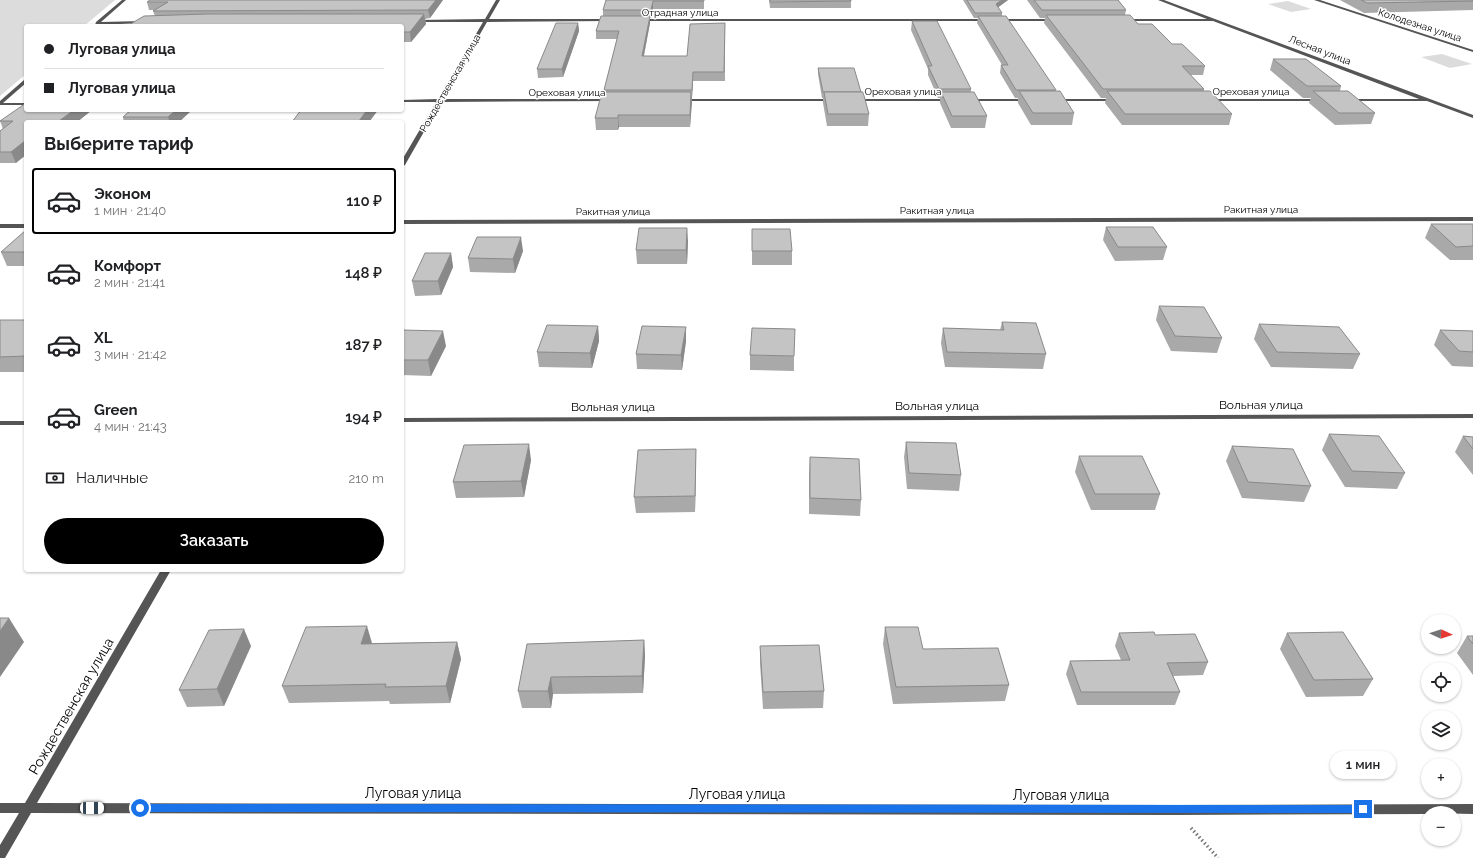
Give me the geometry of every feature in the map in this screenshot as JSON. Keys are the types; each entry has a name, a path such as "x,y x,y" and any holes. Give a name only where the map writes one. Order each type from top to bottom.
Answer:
{"street":[{"path":"96,24 124,0"},
{"name":"Рождественская улица","path":"404,162 498,0"},
{"name":"Лесная улица","path":"1160,0 1473,117"},
{"name":"Колодезная улица","path":"1316,0 1473,51"},
{"path":"407,21 613,20"},
{"name":"Отрадная улица","path":"636,20 1064,20"},
{"path":"1119,20 1214,20"},
{"path":"113,24 150,22"},
{"path":"0,103 24,83"},
{"name":"Ореховая улица","path":"404,101 616,100"},
{"path":"671,100 839,100"},
{"name":"Ореховая улица","path":"846,100 958,100"},
{"path":"966,100 1038,100"},
{"path":"1046,100 1117,100"},
{"name":"Ореховая улица","path":"1205,100 1324,100"},
{"path":"1340,100 1428,100"},
{"path":"0,103 24,104"},
{"name":"Ракитная улица","path":"404,222 1473,219"},
{"path":"0,226 24,226"},
{"name":"Вольная улица","path":"404,420 1473,416"},
{"path":"0,423 24,423"},
{"name":"Рождественская улица","path":"0,856 165,572"},
{"name":"Луговая улица","path":"0,808 1175,810 1473,809"}],"path":[{"path":"1175,810 1218,858"}],"shaded area":[{"path":"0,0 115,0 86,24 24,24 24,76 0,96"},
{"path":"1288,1 1311,9 1291,12 1268,4"},
{"path":"1442,54 1472,64 1450,68 1421,57"}],"building":[{"path":"150,0 436,0 428,10 153,11 168,2 147,2"},
{"path":"606,0 704,1 653,1 651,10 603,10"},
{"path":"770,0 851,0 851,1 770,2"},
{"path":"967,0 1002,0 996,4 1002,13 975,13"},
{"path":"1034,0 1118,0 1126,10 1042,10"},
{"path":"1361,0 1473,0 1473,1 1367,3"},
{"path":"207,14 424,14 410,32 404,32 404,24 130,24 144,16"},
{"path":"1046,15 1130,15 1138,24 1152,24 1172,44 1182,44 1205,66 1182,66 1204,89 1103,89"},
{"path":"601,16 650,16 642,56 687,56 690,24 725,23 724,72 693,72 692,90 604,90 619,31 596,31"},
{"path":"978,16 1006,16 1056,90 1016,90 1001,65 1008,65"},
{"path":"912,21 937,21 971,89 939,89 928,66 932,66"},
{"path":"556,23 578,23 562,69 537,69"},
{"path":"1273,59 1306,59 1341,86 1307,86"},
{"path":"818,68 854,68 861,92 823,92"},
{"path":"1019,91 1060,91 1074,113 1033,113"},
{"path":"1107,91 1210,91 1232,114 1125,114"},
{"path":"1313,91 1348,91 1375,113 1339,113"},
{"path":"602,92 691,92 690,115 618,115 618,118 595,118"},
{"path":"824,92 863,92 869,114 828,114"},
{"path":"941,92 974,92 987,116 952,116"},
{"path":"24,104 24,112 71,112 60,120 24,120 24,142 11,152 0,152 0,131 13,121 0,121"},
{"path":"129,112 174,112 168,117 123,117"},
{"path":"300,112 366,112 360,120 294,120"},
{"path":"1431,224 1473,224 1473,246 1456,247"},
{"path":"1106,227 1153,227 1167,247 1118,247"},
{"path":"639,228 687,228 686,250 636,250"},
{"path":"752,229 790,229 792,251 752,251"},
{"path":"24,232 24,252 1,252"},
{"path":"477,237 521,237 513,259 468,258"},
{"path":"425,253 451,253 438,281 412,281"},
{"path":"1159,306 1204,307 1222,338 1175,336"},
{"path":"0,320 24,320 24,356 0,357"},
{"path":"1002,322 1036,323 1046,354 947,352 943,328 1004,330"},
{"path":"1259,324 1339,327 1360,354 1277,352"},
{"path":"547,325 598,326 590,353 537,352"},
{"path":"642,326 686,327 681,355 636,354"},
{"path":"752,328 795,329 794,356 750,355"},
{"path":"404,330 443,331 428,360 404,360"},
{"path":"1440,330 1473,331 1473,352 1459,351"},
{"path":"1329,434 1379,436 1405,473 1352,471"},
{"path":"1463,436 1473,437 1473,449"},
{"path":"906,442 956,443 961,475 909,473"},
{"path":"529,444 521,481 453,482 464,445"},
{"path":"1232,446 1293,449 1311,486 1248,482"},
{"path":"696,449 695,496 634,497 638,450"},
{"path":"1079,456 1142,456 1160,494 1095,494"},
{"path":"810,457 859,459 861,500 810,498"},
{"path":"0,618 9,618 0,631"},
{"path":"367,626 361,644 457,642 446,686 385,687 386,684 282,686 306,627"},
{"path":"885,627 918,627 923,649 998,648 1009,685 896,687"},
{"path":"244,629 217,689 179,690 209,630"},
{"path":"1154,632 1155,635 1195,634 1208,662 1167,663 1180,692 1081,692 1070,661 1130,660 1119,633"},
{"path":"1343,632 1373,679 1314,680 1287,633"},
{"path":"1467,636 1473,636 1473,644"},
{"path":"644,640 642,676 551,677 548,691 518,691 527,644"},
{"path":"819,645 824,691 763,692 760,646"}],"route":[{"path":"140,808 1363,809"}]}
